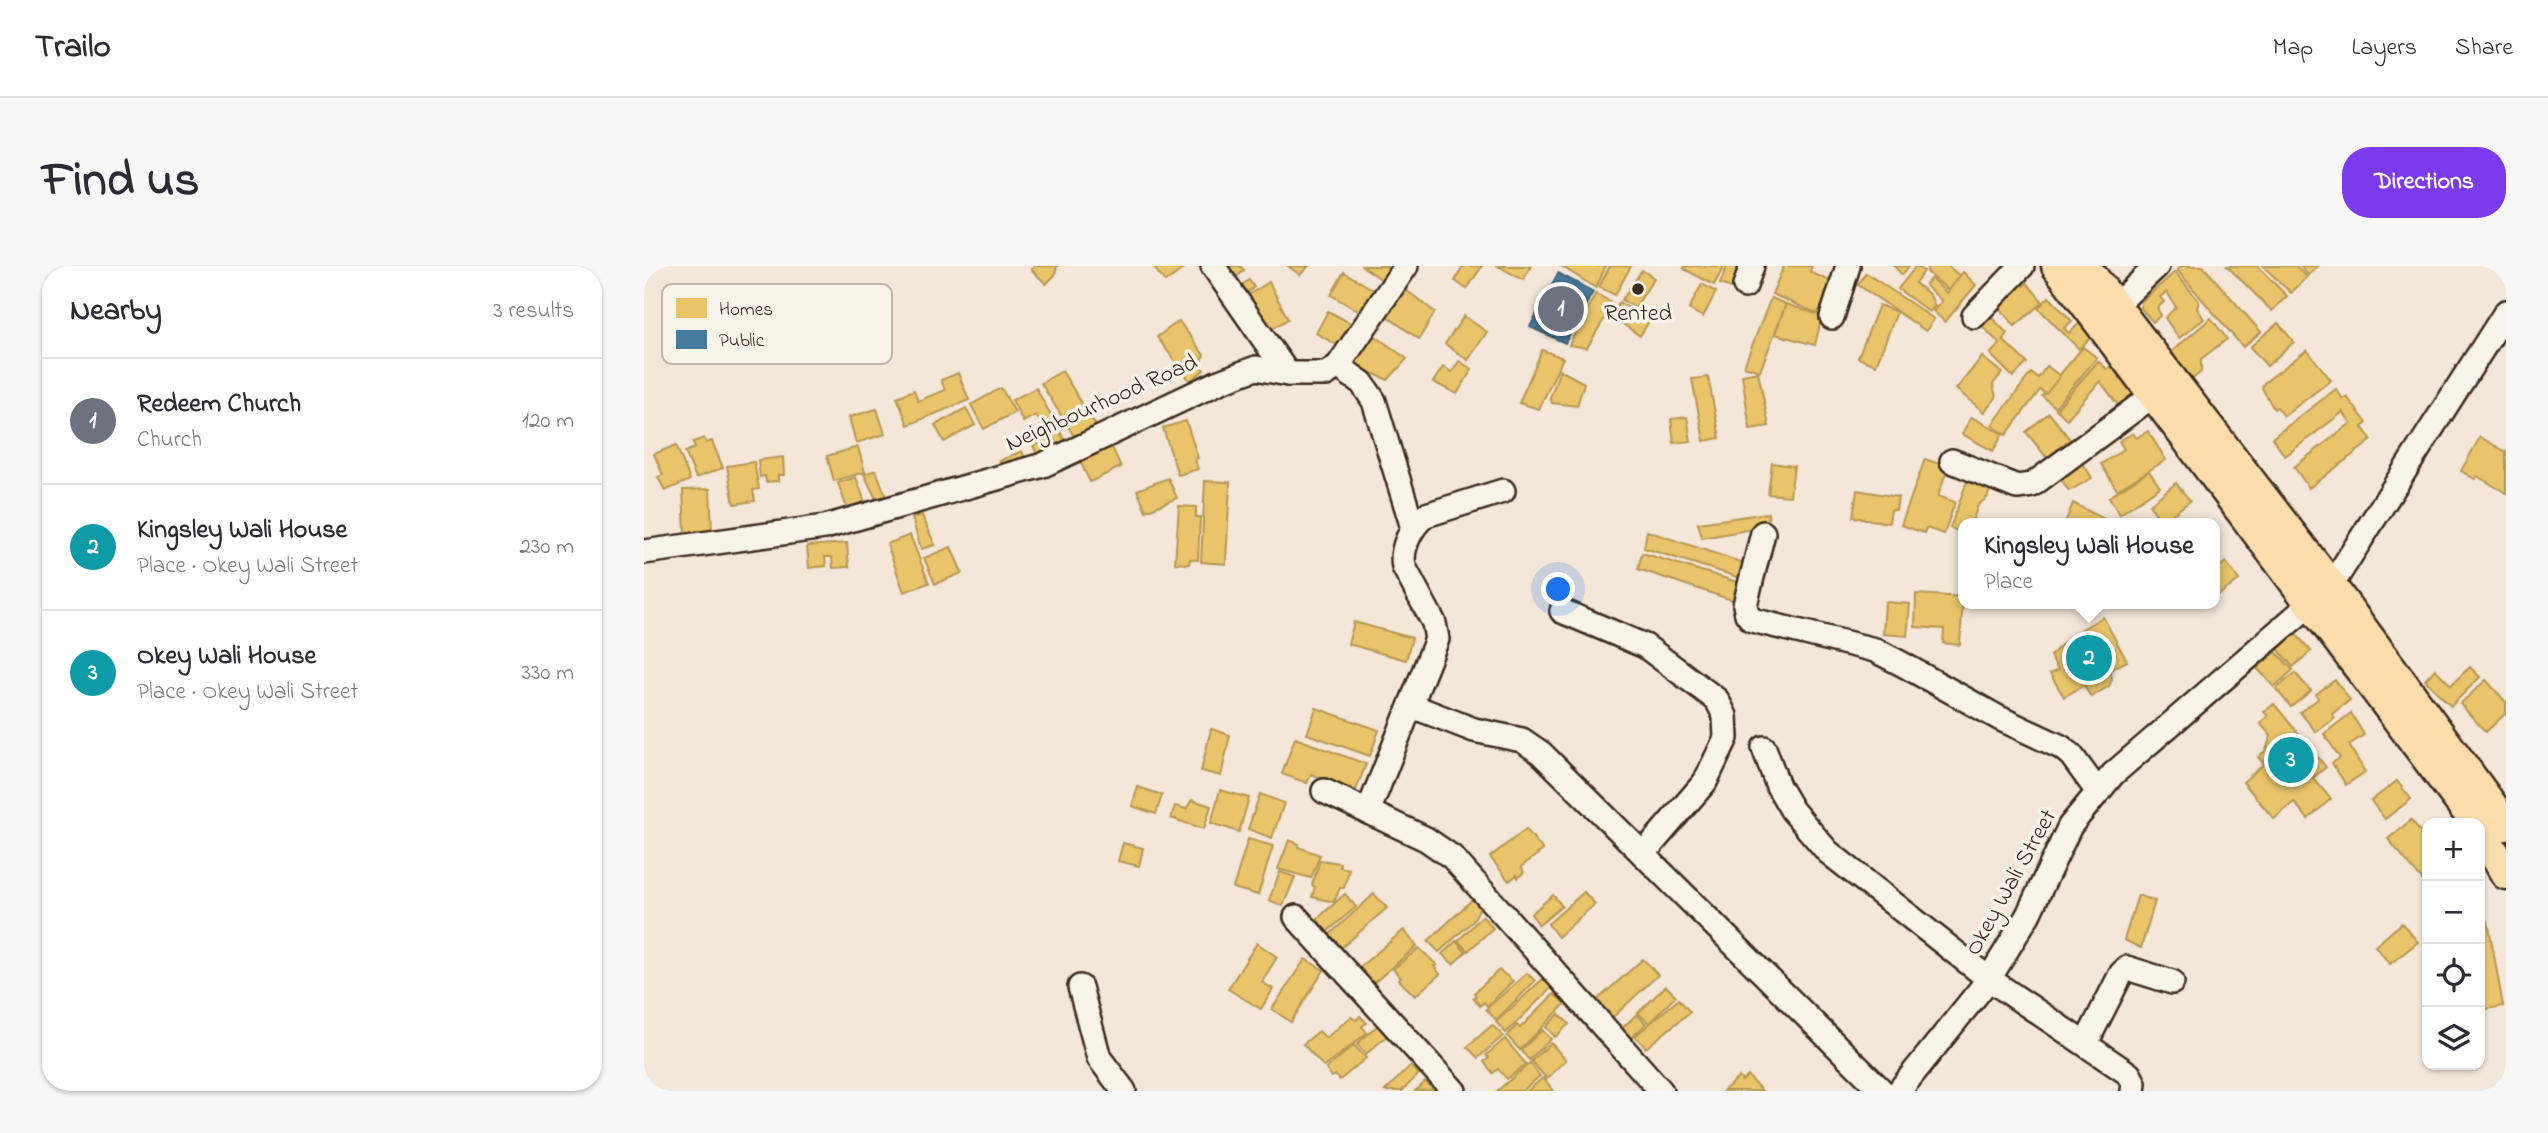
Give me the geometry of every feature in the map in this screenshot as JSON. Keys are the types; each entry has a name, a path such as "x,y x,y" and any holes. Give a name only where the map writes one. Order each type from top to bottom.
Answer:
{"main road":[{"path":"2057,266 2155,394 2321,595"},
{"path":"2084,266 2321,595 2494,823 2506,874"}],"street":[{"path":"1213,266 1288,374"},
{"path":"1406,266 1338,366 1362,383 1374,401 1413,528"},
{"path":"1832,317 1848,266"},
{"path":"1974,316 2022,266"},
{"path":"2115,306 2157,266"},
{"name":"Okey Wali Street","path":"1899,1091 1989,979 2028,915 2070,826 2113,774 2321,595 2506,312"},
{"name":"Neighbourhood Road","path":"644,552 825,527 1043,465 1219,382 1256,368 1288,374 1326,374 1338,366"},
{"path":"1952,461 2017,487 2032,485 2155,394"},
{"path":"1368,812 1437,639 1434,623 1402,559 1413,528 1426,514 1503,491"},
{"path":"1763,533 1745,605 1746,614 1752,620 1875,650 1998,718 2061,747 2071,755 2098,792"},
{"path":"1562,611 1645,646 1717,701 1725,716 1726,738 1705,782 1643,854"},
{"path":"1412,706 1474,730 1522,740 1541,752 1882,1091"},
{"path":"1764,748 1778,786 1808,832 1828,852 1989,979 2129,1074 2134,1083 2133,1091"},
{"path":"1324,791 1426,839 1452,858 1661,1091"},
{"path":"1296,917 1448,1089"},
{"path":"2086,1043 2121,974 2127,968 2172,982"},
{"path":"1080,987 1099,1058 1124,1091"}],"building: Homes":[{"path":"1034,266 1057,266 1055,275 1046,284 1031,269"},
{"path":"1159,266 1187,266 1165,282 1155,269"},
{"path":"1231,266 1240,266 1244,270 1233,281 1224,274"},
{"path":"1288,266 1309,266 1300,275"},
{"path":"1362,266 1386,266 1390,269 1381,279"},
{"path":"1463,266 1482,266 1467,289 1455,281"},
{"path":"1498,266 1531,266 1523,280"},
{"path":"1561,266 1606,266 1596,288"},
{"path":"1610,266 1631,266 1615,295 1599,287"},
{"path":"1685,266 1724,266 1714,285 1684,269"},
{"path":"1727,266 1746,266 1737,290 1720,284"},
{"path":"1784,266 1812,266 1810,272 1832,282 1818,314 1772,294"},
{"path":"1894,266 1909,266 1902,275"},
{"path":"1916,266 1924,271 1915,283 1930,295 1935,306 1929,312 1898,289"},
{"path":"1928,266 1948,266 1960,276 1948,290 1927,272"},
{"path":"2181,266 2203,266 2261,332 2243,347 2177,270"},
{"path":"2227,266 2257,266 2287,296 2272,311"},
{"path":"2263,266 2295,266 2307,277 2291,293"},
{"path":"2300,266 2318,266 2308,275"},
{"name":"Rented","path":"1642,270 1654,278 1635,308 1622,300"},
{"path":"1344,272 1377,292 1363,314 1331,295"},
{"path":"1963,272 1976,285 1945,322 1933,311 1942,301 1925,285 1931,278 1947,293"},
{"path":"2175,272 2199,301 2197,308 2204,319 2179,338 2165,318 2176,307 2167,292 2160,297 2164,302 2157,308 2161,315 2153,322 2140,307 2142,301"},
{"path":"1866,273 1934,319 1926,331 1858,285"},
{"path":"1249,280 1254,287 1245,295 1239,287"},
{"path":"2018,280 2024,286 2027,283 2043,302 2015,326 1993,301"},
{"path":"1269,282 1288,319 1266,333 1247,296"},
{"path":"1702,284 1716,292 1703,317 1689,309"},
{"path":"1402,287 1435,312 1419,339 1381,312"},
{"path":"1596,293 1613,304 1587,348 1569,345"},
{"path":"2049,297 2072,321 2064,328 2069,333 2082,321 2093,335 2079,349 2038,308"},
{"path":"1771,298 1786,304 1760,371 1744,366"},
{"path":"1619,302 1649,321 1640,336 1612,316"},
{"path":"1786,304 1822,316 1815,345 1775,334"},
{"path":"1879,305 1897,312 1876,365 1858,358"},
{"path":"1328,311 1352,324 1339,346 1316,333"},
{"path":"1986,312 2007,333 2003,340 2027,363 2013,377 1990,354 2000,344 1977,321"},
{"path":"1464,316 1487,332 1468,360 1445,344"},
{"path":"2211,318 2227,339 2201,359 2201,372 2191,380 2170,353"},
{"path":"1179,321 1204,355 1199,364 1204,370 1190,381 1157,337"},
{"path":"2278,323 2294,342 2267,366 2250,347"},
{"path":"1374,335 1407,359 1388,380 1353,365"},
{"path":"2083,347 2097,358 2055,407 2042,396"},
{"path":"1542,350 1563,358 1539,409 1519,403"},
{"path":"2307,350 2331,380 2284,416 2277,407 2274,409 2262,388 2264,383"},
{"path":"1982,357 2002,373 1993,384 1996,398 1984,412 1956,389"},
{"path":"1459,361 1472,369 1457,394 1433,382 1443,367 1452,372"},
{"path":"2098,361 2107,369 2112,366 2138,401 2123,412 2100,381 2067,419 2056,409"},
{"path":"2047,366 2060,376 2046,394 2040,390 2006,435 1992,425 2031,373 2038,378"},
{"path":"1560,370 1584,383 1577,406 1552,403 1550,398"},
{"path":"1062,371 1096,426 1075,438 1041,383"},
{"path":"1758,372 1769,426 1750,429 1742,375"},
{"path":"958,373 969,400 908,425 897,397 914,390 918,401 945,390 941,380"},
{"path":"1708,377 1720,438 1704,441 1692,379"},
{"path":"1001,388 1015,412 984,429 971,405"},
{"path":"1036,388 1069,448 1042,463 1033,446 1049,438 1036,415 1023,422 1012,400"},
{"path":"2336,389 2343,399 2347,397 2367,423 2362,427 2372,440 2309,488 2294,467 2351,423 2343,412 2285,456 2272,438"},
{"path":"966,408 975,425 944,442 935,425"},
{"path":"877,409 885,434 856,443 849,417"},
{"path":"2049,413 2070,439 2047,458 2026,432"},
{"path":"1687,417 1691,441 1674,443 1671,419"},
{"path":"1971,417 2003,434 1993,451 1962,434"},
{"path":"1186,421 1198,458 1195,459 1198,469 1178,475 1163,428"},
{"path":"2148,431 2166,460 2117,490 2101,464 2124,449 2119,441 2133,433 2136,438"},
{"path":"2480,437 2506,452 2506,493 2477,476 2475,479 2461,471"},
{"path":"704,438 706,443 712,441 723,468 696,478 685,452 695,448 693,442"},
{"path":"1110,443 1121,467 1090,482 1078,457"},
{"path":"676,445 690,480 665,491 658,477 663,475 654,454"},
{"path":"858,447 865,472 834,481 827,456"},
{"path":"1022,451 1026,461 1003,471 999,461"},
{"path":"783,457 784,475 778,475 778,481 766,482 765,476 760,477 758,460"},
{"path":"1925,459 1948,467 1938,496 1955,502 1944,534 1926,528 1924,533 1901,525"},
{"path":"2081,460 2092,478 2069,491 2057,473"},
{"path":"754,462 759,489 753,490 755,501 734,504 727,466"},
{"path":"1772,463 1794,466 1790,496 1768,494"},
{"path":"876,470 887,499 878,503 864,474"},
{"path":"2149,471 2160,487 2120,514 2109,497"},
{"path":"1969,476 1992,484 1987,498 1978,505 1974,518 1958,518 1958,531 1950,528"},
{"path":"856,477 866,505 848,511 838,483"},
{"path":"1168,478 1177,498 1146,511 1137,490"},
{"path":"1205,481 1230,482 1226,564 1201,562"},
{"path":"2176,483 2190,501 2167,518 2159,518 2149,505"},
{"path":"710,489 712,532 685,533 683,490"},
{"path":"1857,490 1898,497 1896,510 1891,510 1889,523 1853,517"},
{"path":"2073,503 2102,518 2067,518"},
{"path":"1179,506 1196,507 1196,517 1200,517 1198,560 1190,559 1189,564 1175,563"},
{"path":"1768,513 1769,526 1702,538 1698,523"},
{"path":"922,515 935,545 921,549 912,518"},
{"path":"1647,531 1753,566 1747,580 1644,548"},
{"path":"910,535 929,583 904,592 887,544"},
{"path":"847,543 849,567 833,568 832,557 825,557 826,566 809,568 807,546"},
{"path":"951,547 962,573 935,584 924,558"},
{"path":"1642,553 1747,585 1741,603 1638,569"},
{"path":"2226,562 2239,580 2220,594 2220,566"},
{"path":"1916,594 1958,597 1958,609 1962,609 1960,645 1943,643 1944,629 1915,627"},
{"path":"1885,602 1910,604 1907,636 1883,634"},
{"path":"2103,617 2127,661 2110,670 2112,679 2109,686 2091,697 2084,685 2064,697 2050,674 2058,670 2050,656 2073,634"},
{"path":"1354,622 1412,638 1406,660 1348,644"},
{"path":"2295,633 2311,651 2293,667 2277,648"},
{"path":"2276,652 2293,670 2274,687 2257,668"},
{"path":"2470,667 2480,677 2451,706 2425,680 2435,669 2451,685"},
{"path":"2295,673 2311,691 2291,707 2276,689"},
{"path":"2335,680 2350,700 2332,714 2335,718 2316,732 2300,712 2318,699 2316,694"},
{"path":"2486,680 2506,702 2506,713 2486,732 2460,704"},
{"path":"2274,704 2326,767 2313,778 2331,799 2308,819 2294,802 2274,819 2243,782 2264,764 2258,757 2266,750 2271,736 2260,723 2268,716 2264,712"},
{"path":"1316,708 1379,730 1370,756 1307,734"},
{"path":"2351,713 2364,735 2349,745 2365,772 2346,785 2332,763 2340,758 2324,734"},
{"path":"1211,729 1230,735 1221,776 1201,771"},
{"path":"1295,738 1366,764 1356,790 1311,774 1307,783 1282,774"},
{"path":"2397,781 2411,799 2385,819 2371,801"},
{"path":"1138,787 1162,795 1156,814 1132,806"},
{"path":"1220,790 1249,798 1239,832 1211,823"},
{"path":"1260,794 1284,803 1272,838 1248,829"},
{"path":"1192,800 1211,806 1204,829 1171,818 1175,806 1186,809"},
{"path":"2411,820 2422,833 2422,880 2388,839"},
{"path":"1526,829 1543,850 1521,867 1524,872 1518,878 1517,875 1509,881 1490,857"},
{"path":"1248,839 1273,846 1258,895 1233,888"},
{"path":"1289,840 1299,844 1298,847 1320,855 1311,878 1278,869"},
{"path":"1123,843 1143,848 1139,866 1118,861"},
{"path":"1320,860 1340,863 1340,867 1349,869 1344,888 1340,888 1334,902 1312,897 1315,887 1312,885"},
{"path":"1280,872 1295,877 1283,906 1269,900"},
{"path":"1584,892 1595,904 1558,937 1548,924"},
{"path":"1345,894 1356,907 1327,932 1317,919"},
{"path":"1374,894 1387,908 1340,949 1329,935"},
{"path":"1553,895 1562,906 1539,925 1531,914"},
{"path":"2138,895 2155,901 2141,948 2124,940"},
{"path":"1475,897 1481,905 1473,921 1439,952 1428,941"},
{"path":"1482,916 1493,928 1468,951 1458,941"},
{"path":"2488,921 2503,1006 2485,1009 2485,944 2485,922"},
{"path":"2402,923 2418,942 2390,964 2375,946"},
{"path":"1404,930 1417,946 1370,986 1356,970"},
{"path":"1456,941 1466,952 1453,964 1442,954"},
{"path":"1257,943 1277,957 1262,982 1273,989 1261,1009 1228,989"},
{"path":"1419,948 1437,965 1434,966 1440,974 1415,996 1399,980 1401,978 1393,969"},
{"path":"1305,959 1324,970 1291,1022 1272,1009"},
{"path":"1643,959 1658,975 1612,1018 1596,1001"},
{"path":"1499,970 1513,981 1487,1006 1484,1002 1480,1006 1473,998 1476,996 1474,993"},
{"path":"1527,973 1535,981 1496,1020 1486,1009"},
{"path":"1545,977 1553,986 1506,1033 1496,1022"},
{"path":"1666,986 1676,996 1649,1023 1638,1013"},
{"path":"1554,994 1565,1004 1520,1050 1507,1036 1517,1025 1520,1028"},
{"path":"1679,999 1690,1012 1646,1048 1635,1036"},
{"path":"1559,1014 1569,1024 1555,1037 1546,1027"},
{"path":"1637,1014 1646,1024 1628,1041 1619,1031"},
{"path":"1360,1016 1367,1023 1362,1026 1367,1033 1324,1067 1303,1044 1319,1031 1326,1038 1351,1017 1356,1020"},
{"path":"1379,1024 1388,1035 1366,1054 1357,1044"},
{"path":"1492,1025 1503,1036 1478,1058 1467,1047"},
{"path":"1542,1030 1551,1039 1529,1060 1521,1050"},
{"path":"1505,1039 1526,1064 1507,1079 1498,1069 1493,1073 1484,1062 1489,1058 1486,1055"},
{"path":"1551,1043 1566,1060 1547,1079 1531,1061"},
{"path":"1354,1045 1366,1058 1340,1080 1335,1075 1332,1077 1326,1069"},
{"path":"1530,1063 1540,1076 1522,1091 1497,1091"},
{"path":"1410,1066 1419,1074 1402,1091 1385,1091"},
{"path":"1748,1076 1762,1091 1723,1091 1739,1077 1742,1081"},
{"path":"1543,1078 1554,1091 1527,1091"},
{"path":"1425,1082 1434,1090 1415,1091"}],"building: Public":[{"path":"1558,273 1593,292 1565,343 1530,327"}],"place":[{"name":"Rented","path":"1638,289"},
{"name":"Redeem Church","path":"1561,309"},
{"name":"Kingsley Wali House","path":"2089,658"},
{"name":"Okey Wali House","path":"2291,760"}]}
